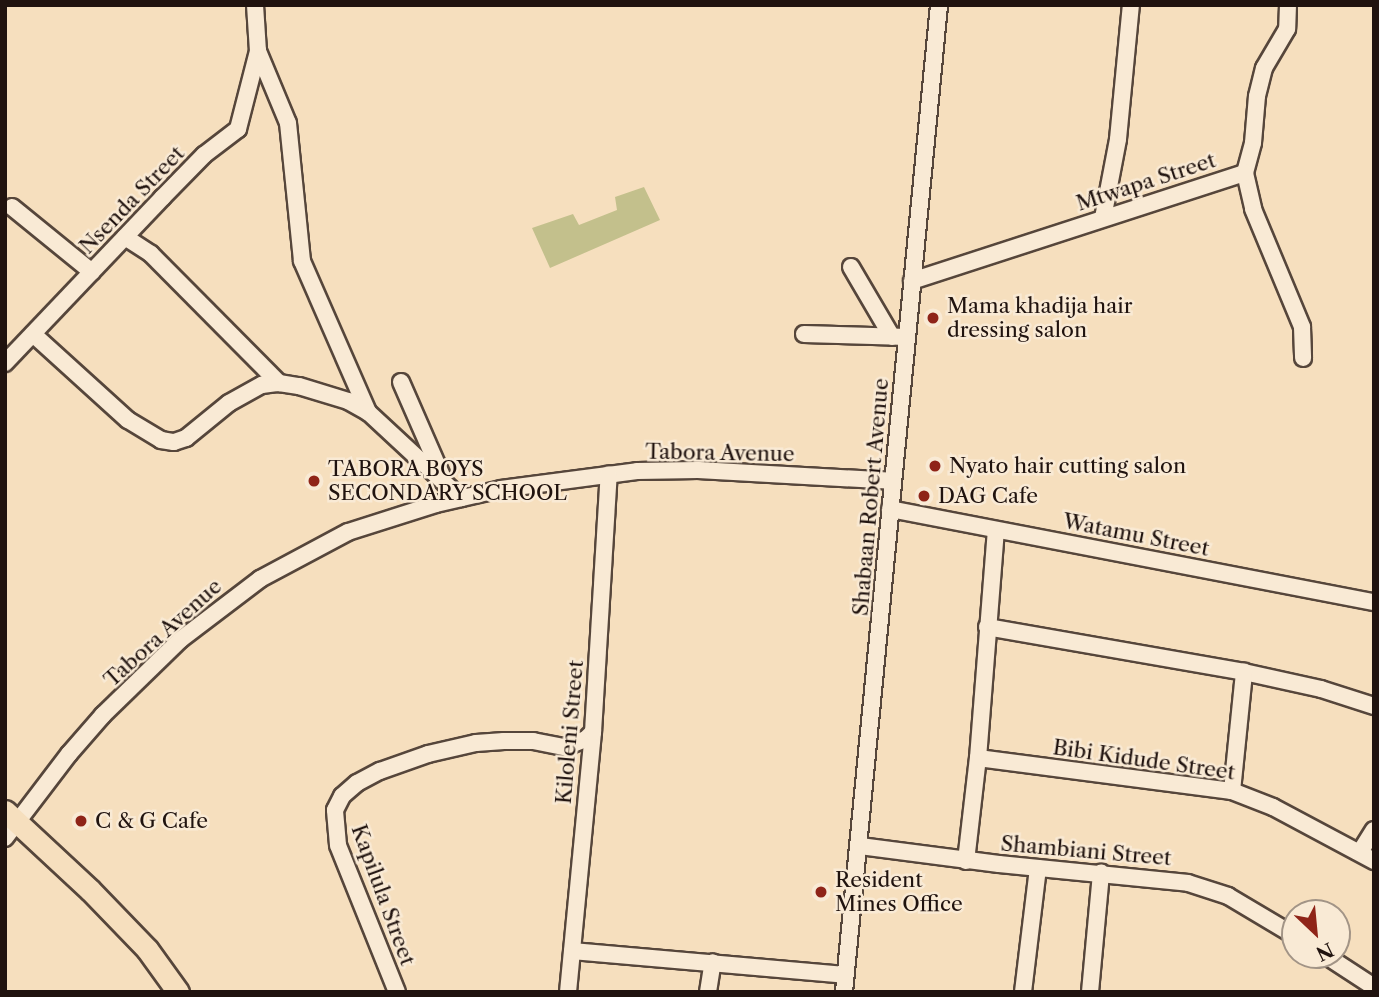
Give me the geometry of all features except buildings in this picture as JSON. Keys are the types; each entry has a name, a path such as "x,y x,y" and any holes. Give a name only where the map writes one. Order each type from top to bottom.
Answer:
{"main road":[{"path":"9,824 90,890 146,949 178,992"}],"street":[{"path":"255,5 258,51 286,114 302,261 368,412"},
{"name":"Shabaan Robert Avenue","path":"844,984 860,846 890,509 899,337 912,281 939,5"},
{"path":"1103,218 1118,139 1131,5"},
{"path":"1245,173 1253,143 1257,96 1264,68 1287,29 1288,5"},
{"name":"Nsenda Street","path":"5,363 204,155 237,129 258,51"},
{"name":"Mtwapa Street","path":"912,281 1245,173 1253,209 1302,327 1303,358"},
{"path":"12,207 92,272"},
{"path":"125,237 151,254 279,383"},
{"path":"851,267 899,337"},
{"path":"33,334 128,421 162,440 174,442 186,438 247,391 279,383 330,395 368,412 461,498"},
{"path":"804,334 899,337"},
{"path":"401,382 430,443 444,481"},
{"name":"Tabora Avenue","path":"9,824 103,715 173,647 231,598 317,546 348,532 461,498 501,489 609,474 698,470 892,481"},
{"name":"Kiloleni Street","path":"568,992 593,732 609,474"},
{"name":"Watamu Street","path":"890,509 996,531 1335,592 1374,602"},
{"path":"965,861 978,758 996,531"},
{"path":"987,627 1244,672 1321,689 1374,706"},
{"path":"1232,792 1244,672"},
{"path":"589,773 565,747 586,739 593,732"},
{"name":"Kapilula Street","path":"397,992 338,845 335,810 342,796 358,783 402,761 464,746 521,740 565,747"},
{"name":"Bibi Kidude Street","path":"978,758 1232,792 1273,807 1367,857"},
{"path":"1367,857 1374,830"},
{"name":"Shambiani Street","path":"860,846 965,861 1167,879 1207,888 1246,905 1281,927"},
{"path":"1023,992 1038,868"},
{"path":"1090,992 1101,873"},
{"path":"572,951 713,962 844,984"},
{"path":"708,992 713,962"},
{"path":"1347,969 1374,986"}],"shaded area":[{"path":"644,187 660,220 550,268 532,228 573,214 579,225 617,210 615,197"}],"place":[{"name":"Mama khadija hair dressing salon","path":"933,318"},
{"name":"Nyato hair cutting salon","path":"935,466"},
{"name":"TABORA BOYS SECONDARY SCHOOL","path":"314,481"},
{"name":"DAG Cafe","path":"924,496"},
{"name":"C & G Cafe","path":"81,821"},
{"name":"Resident Mines Office","path":"821,892"}]}
